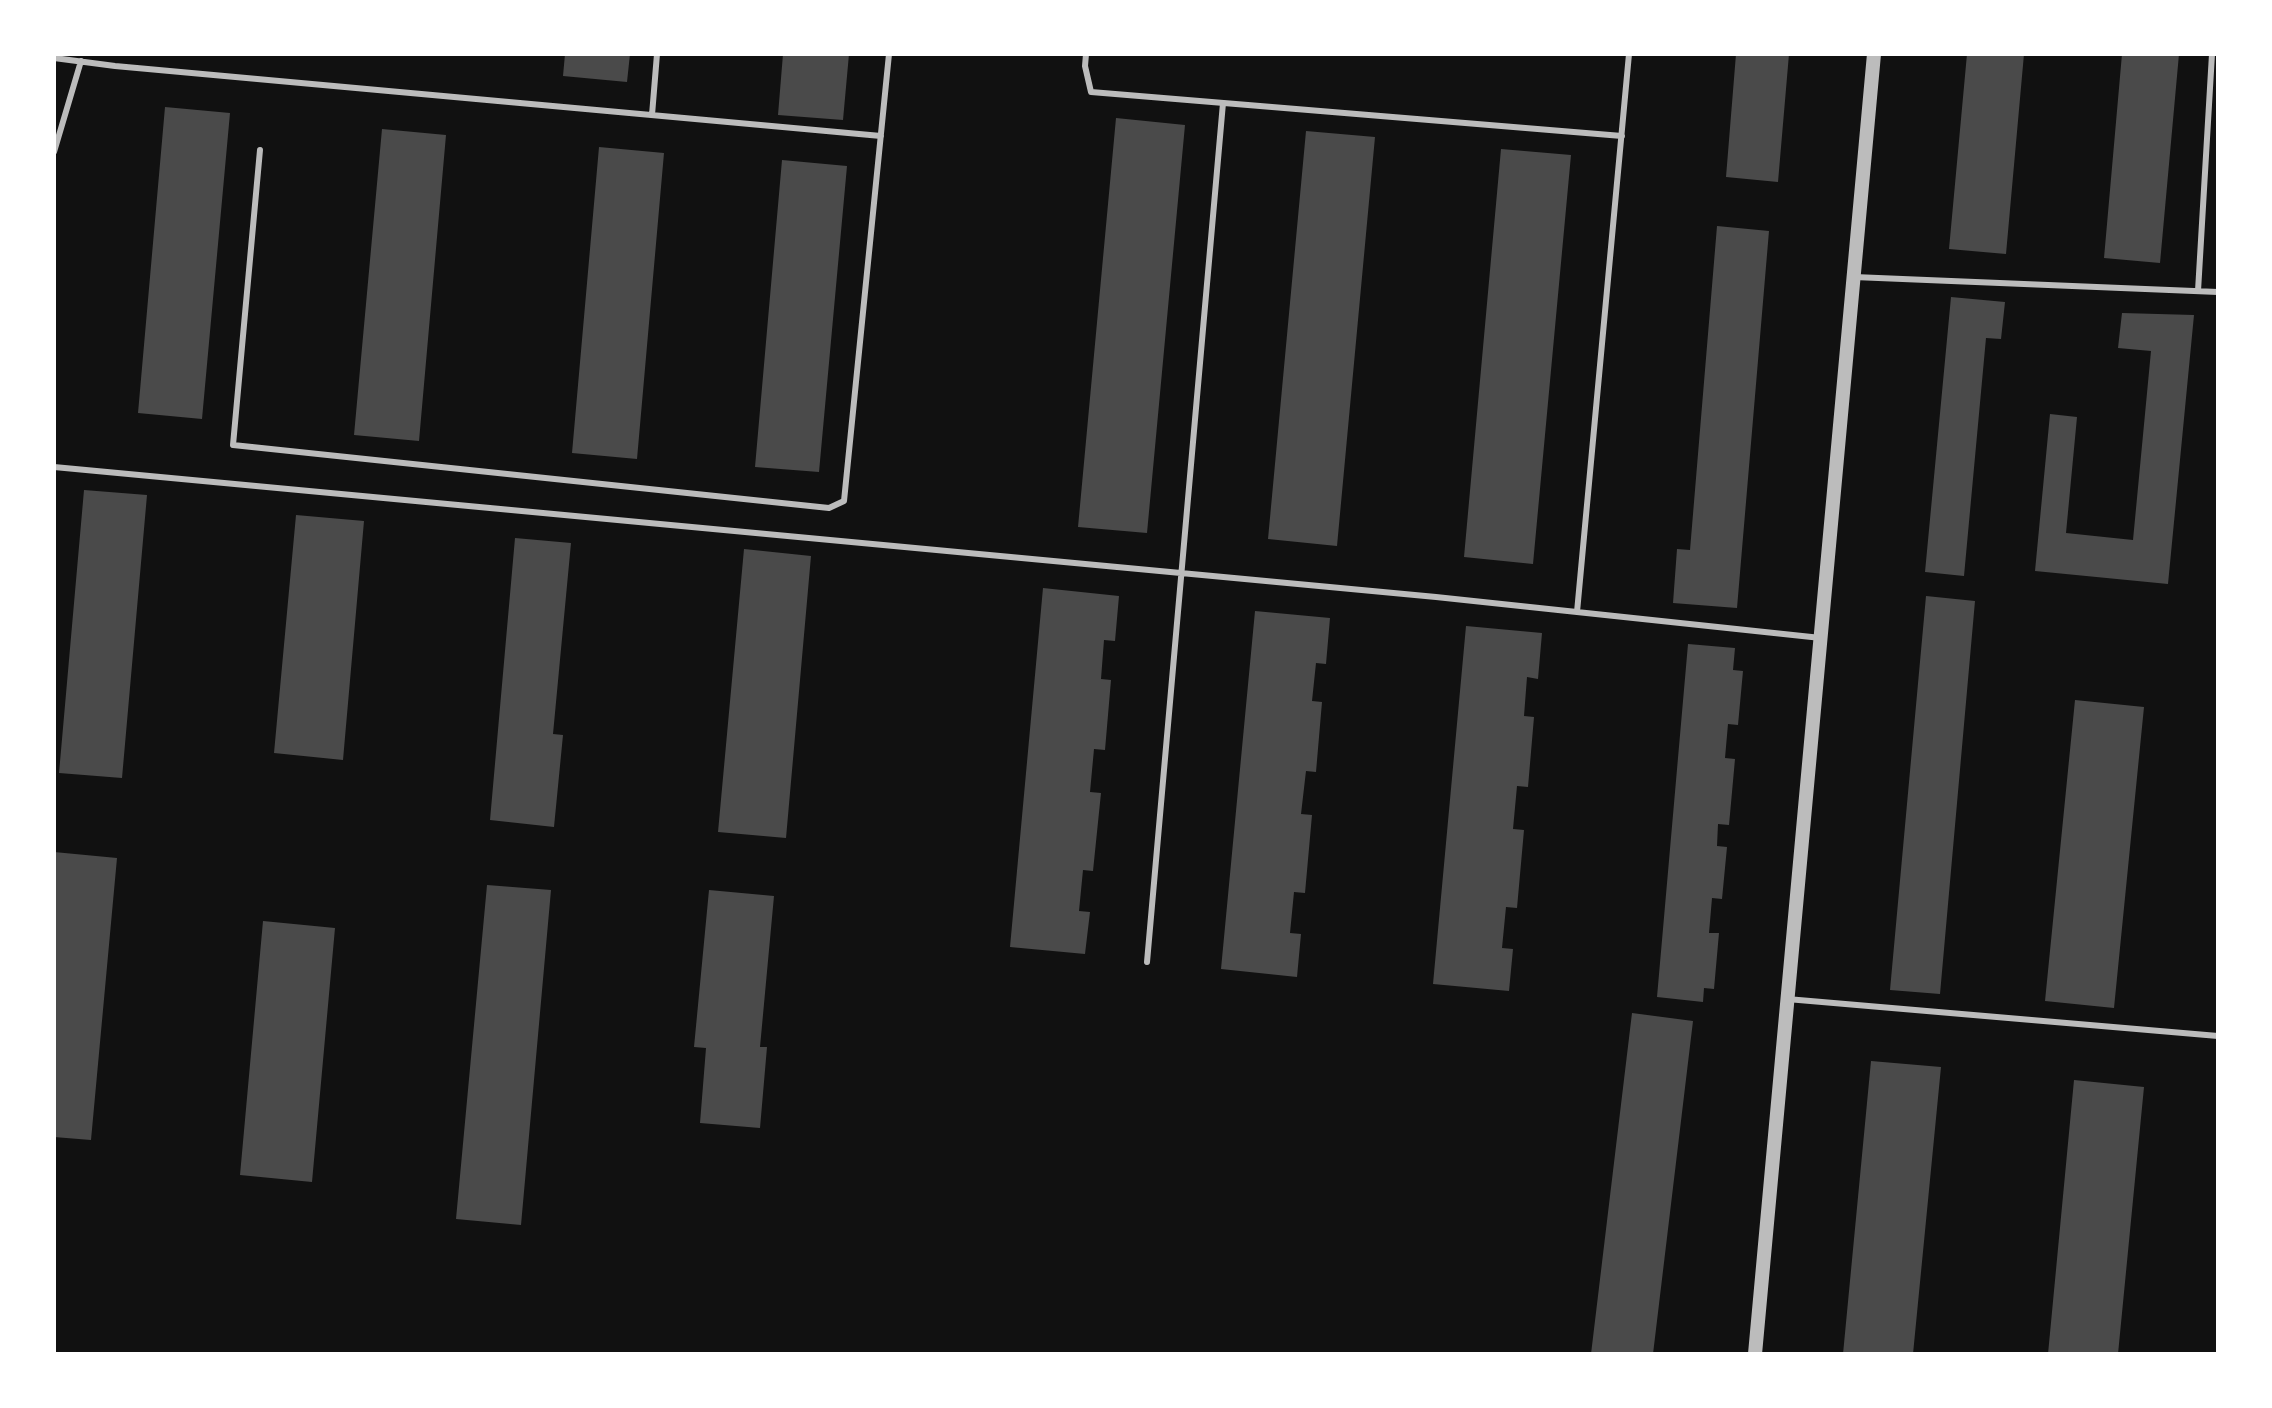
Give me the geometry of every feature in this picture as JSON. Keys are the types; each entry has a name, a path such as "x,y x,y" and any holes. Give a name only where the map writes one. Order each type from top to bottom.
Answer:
{"street":[{"path":"1755,1354 1874,54"}],"lane":[{"path":"115,66 116,54"},
{"path":"652,115 657,54"},
{"path":"260,150 233,445 829,508 844,501 889,54"},
{"path":"1086,54 1085,66 1091,92 1622,136"},
{"path":"1577,612 1629,54"},
{"path":"2198,291 2212,54"},
{"path":"54,58 881,136"},
{"path":"54,152 81,61"},
{"path":"1147,962 1223,103"},
{"path":"1854,277 2218,292"},
{"path":"54,467 1182,573 1821,638"},
{"path":"1787,999 2218,1036"}],"building":[{"path":"565,54 630,54 627,82 563,76"},
{"path":"783,54 849,54 843,120 778,115"},
{"path":"1736,54 1789,54 1778,182 1726,177"},
{"path":"1967,54 2024,54 2006,254 1949,249"},
{"path":"2122,54 2179,54 2160,263 2104,258"},
{"path":"165,107 230,113 202,419 138,413"},
{"path":"1116,118 1185,125 1147,533 1078,527"},
{"path":"382,129 446,135 419,441 354,435"},
{"path":"1306,131 1375,137 1337,546 1268,539"},
{"path":"599,147 664,153 637,459 572,453"},
{"path":"1501,149 1571,155 1533,564 1464,557"},
{"path":"782,160 847,166 819,472 755,467"},
{"path":"1717,226 1769,231 1737,608 1673,603 1677,549 1690,550"},
{"path":"1951,297 2005,302 2001,339 1986,338 1964,576 1925,572"},
{"path":"2122,313 2194,315 2168,584 2035,571 2050,414 2077,417 2066,533 2133,540 2151,351 2118,348"},
{"path":"84,490 147,495 122,778 59,773"},
{"path":"296,515 364,521 343,760 274,753"},
{"path":"515,538 571,543 553,734 563,735 554,827 490,820"},
{"path":"744,549 811,556 786,838 718,832"},
{"path":"1043,588 1119,596 1115,641 1104,640 1101,679 1111,680 1105,750 1094,749 1090,792 1101,793 1093,871 1083,870 1079,911 1090,912 1085,954 1010,947"},
{"path":"1926,596 1975,601 1940,994 1890,990"},
{"path":"1255,611 1330,618 1326,664 1316,663 1312,701 1322,702 1316,772 1306,771 1301,814 1312,815 1305,893 1294,892 1290,933 1301,934 1297,977 1221,969"},
{"path":"1466,626 1542,633 1538,679 1527,677 1524,716 1534,717 1528,787 1517,786 1513,829 1524,830 1517,908 1506,907 1502,948 1513,949 1509,991 1433,984"},
{"path":"1688,644 1735,648 1733,670 1743,671 1738,725 1728,724 1725,758 1735,759 1729,825 1718,824 1717,846 1727,847 1722,899 1712,898 1709,933 1719,933 1714,989 1704,988 1703,1002 1657,997"},
{"path":"2075,700 2144,707 2114,1008 2045,1001"},
{"path":"54,852 117,858 91,1140 54,1137"},
{"path":"487,885 551,890 521,1225 456,1219"},
{"path":"709,890 774,896 760,1047 767,1047 760,1128 700,1123 706,1048 694,1047"},
{"path":"263,921 335,928 312,1182 240,1175"},
{"path":"1632,1013 1693,1021 1653,1354 1591,1354"},
{"path":"1871,1061 1941,1067 1913,1354 1843,1354"},
{"path":"2074,1080 2144,1087 2118,1354 2048,1354"}]}
